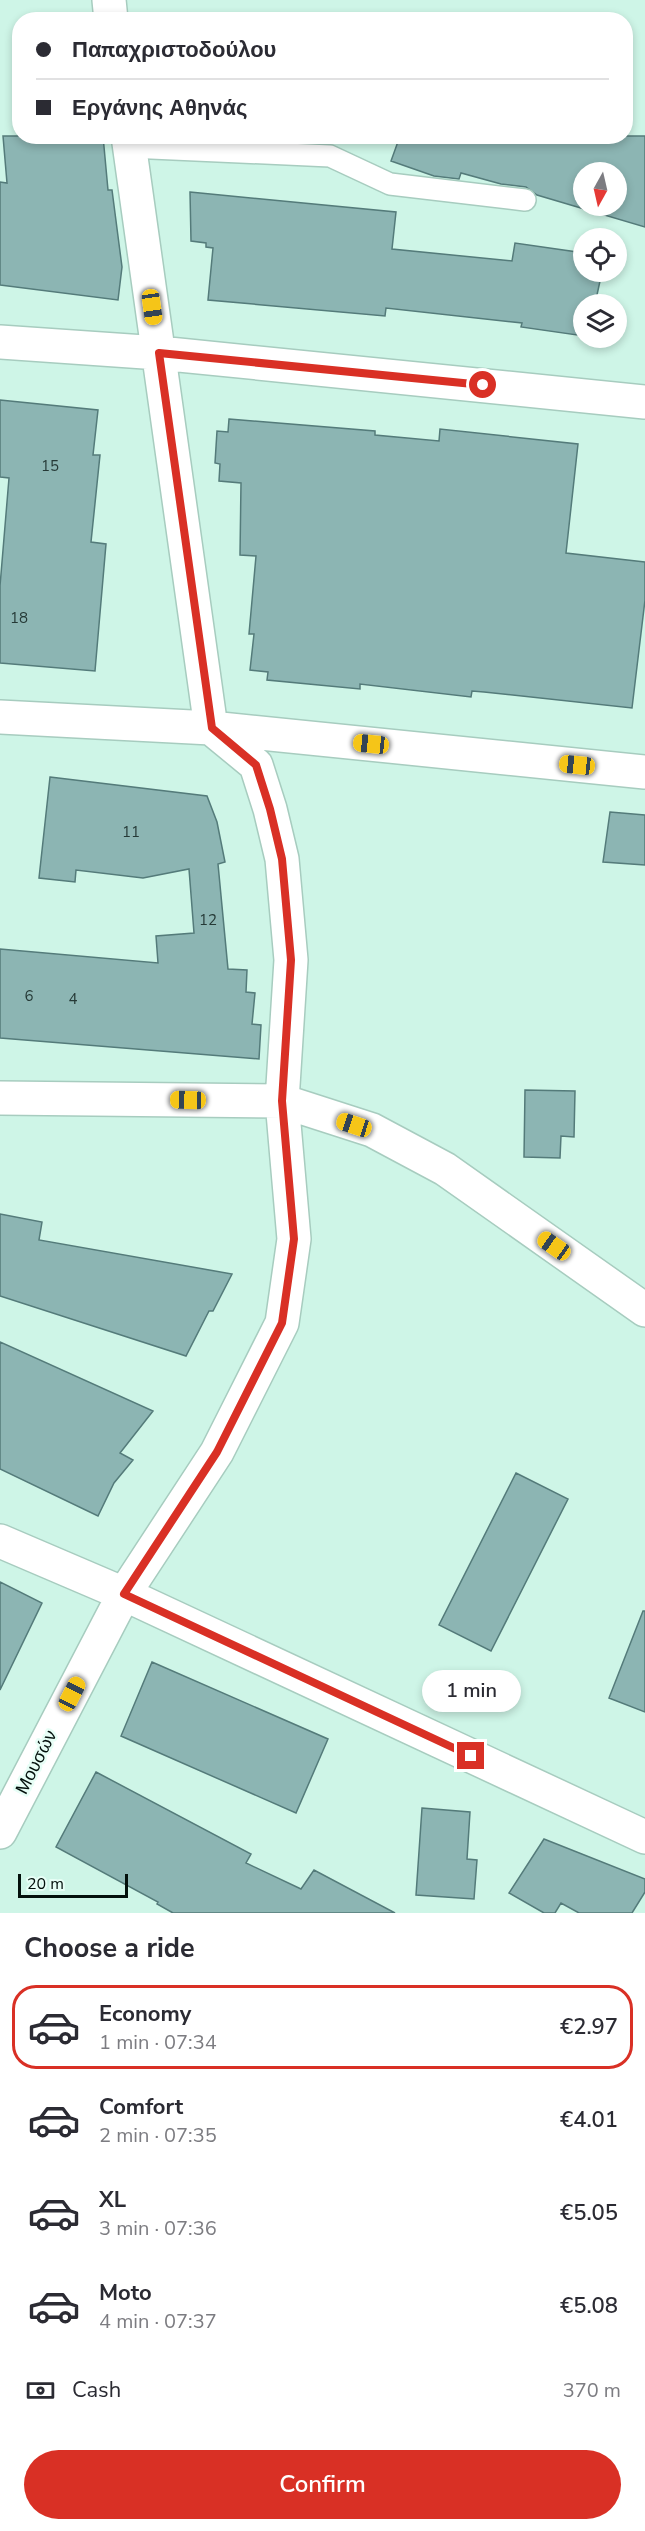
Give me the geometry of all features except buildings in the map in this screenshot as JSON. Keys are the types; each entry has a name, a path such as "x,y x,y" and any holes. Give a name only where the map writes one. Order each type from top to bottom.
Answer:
{"street":[{"path":"128,144 212,728"},
{"path":"0,342 159,353 645,402"},
{"path":"0,717 212,728 645,771"},
{"name":"Μουσών","path":"0,1832 124,1594 217,1452 282,1323 294,1239 282,1101 291,960 282,859 256,765 212,728"},
{"path":"0,1098 282,1101 372,1130 445,1169 645,1310"},
{"path":"0,1540 124,1594 645,1837"}],"lane":[{"path":"157,144 330,156 390,184 525,200"}],"route":[{"path":"471,1756 124,1594 217,1452 282,1323 294,1239 282,1101 291,960 282,859 256,765 212,728 159,353 483,385"}]}
